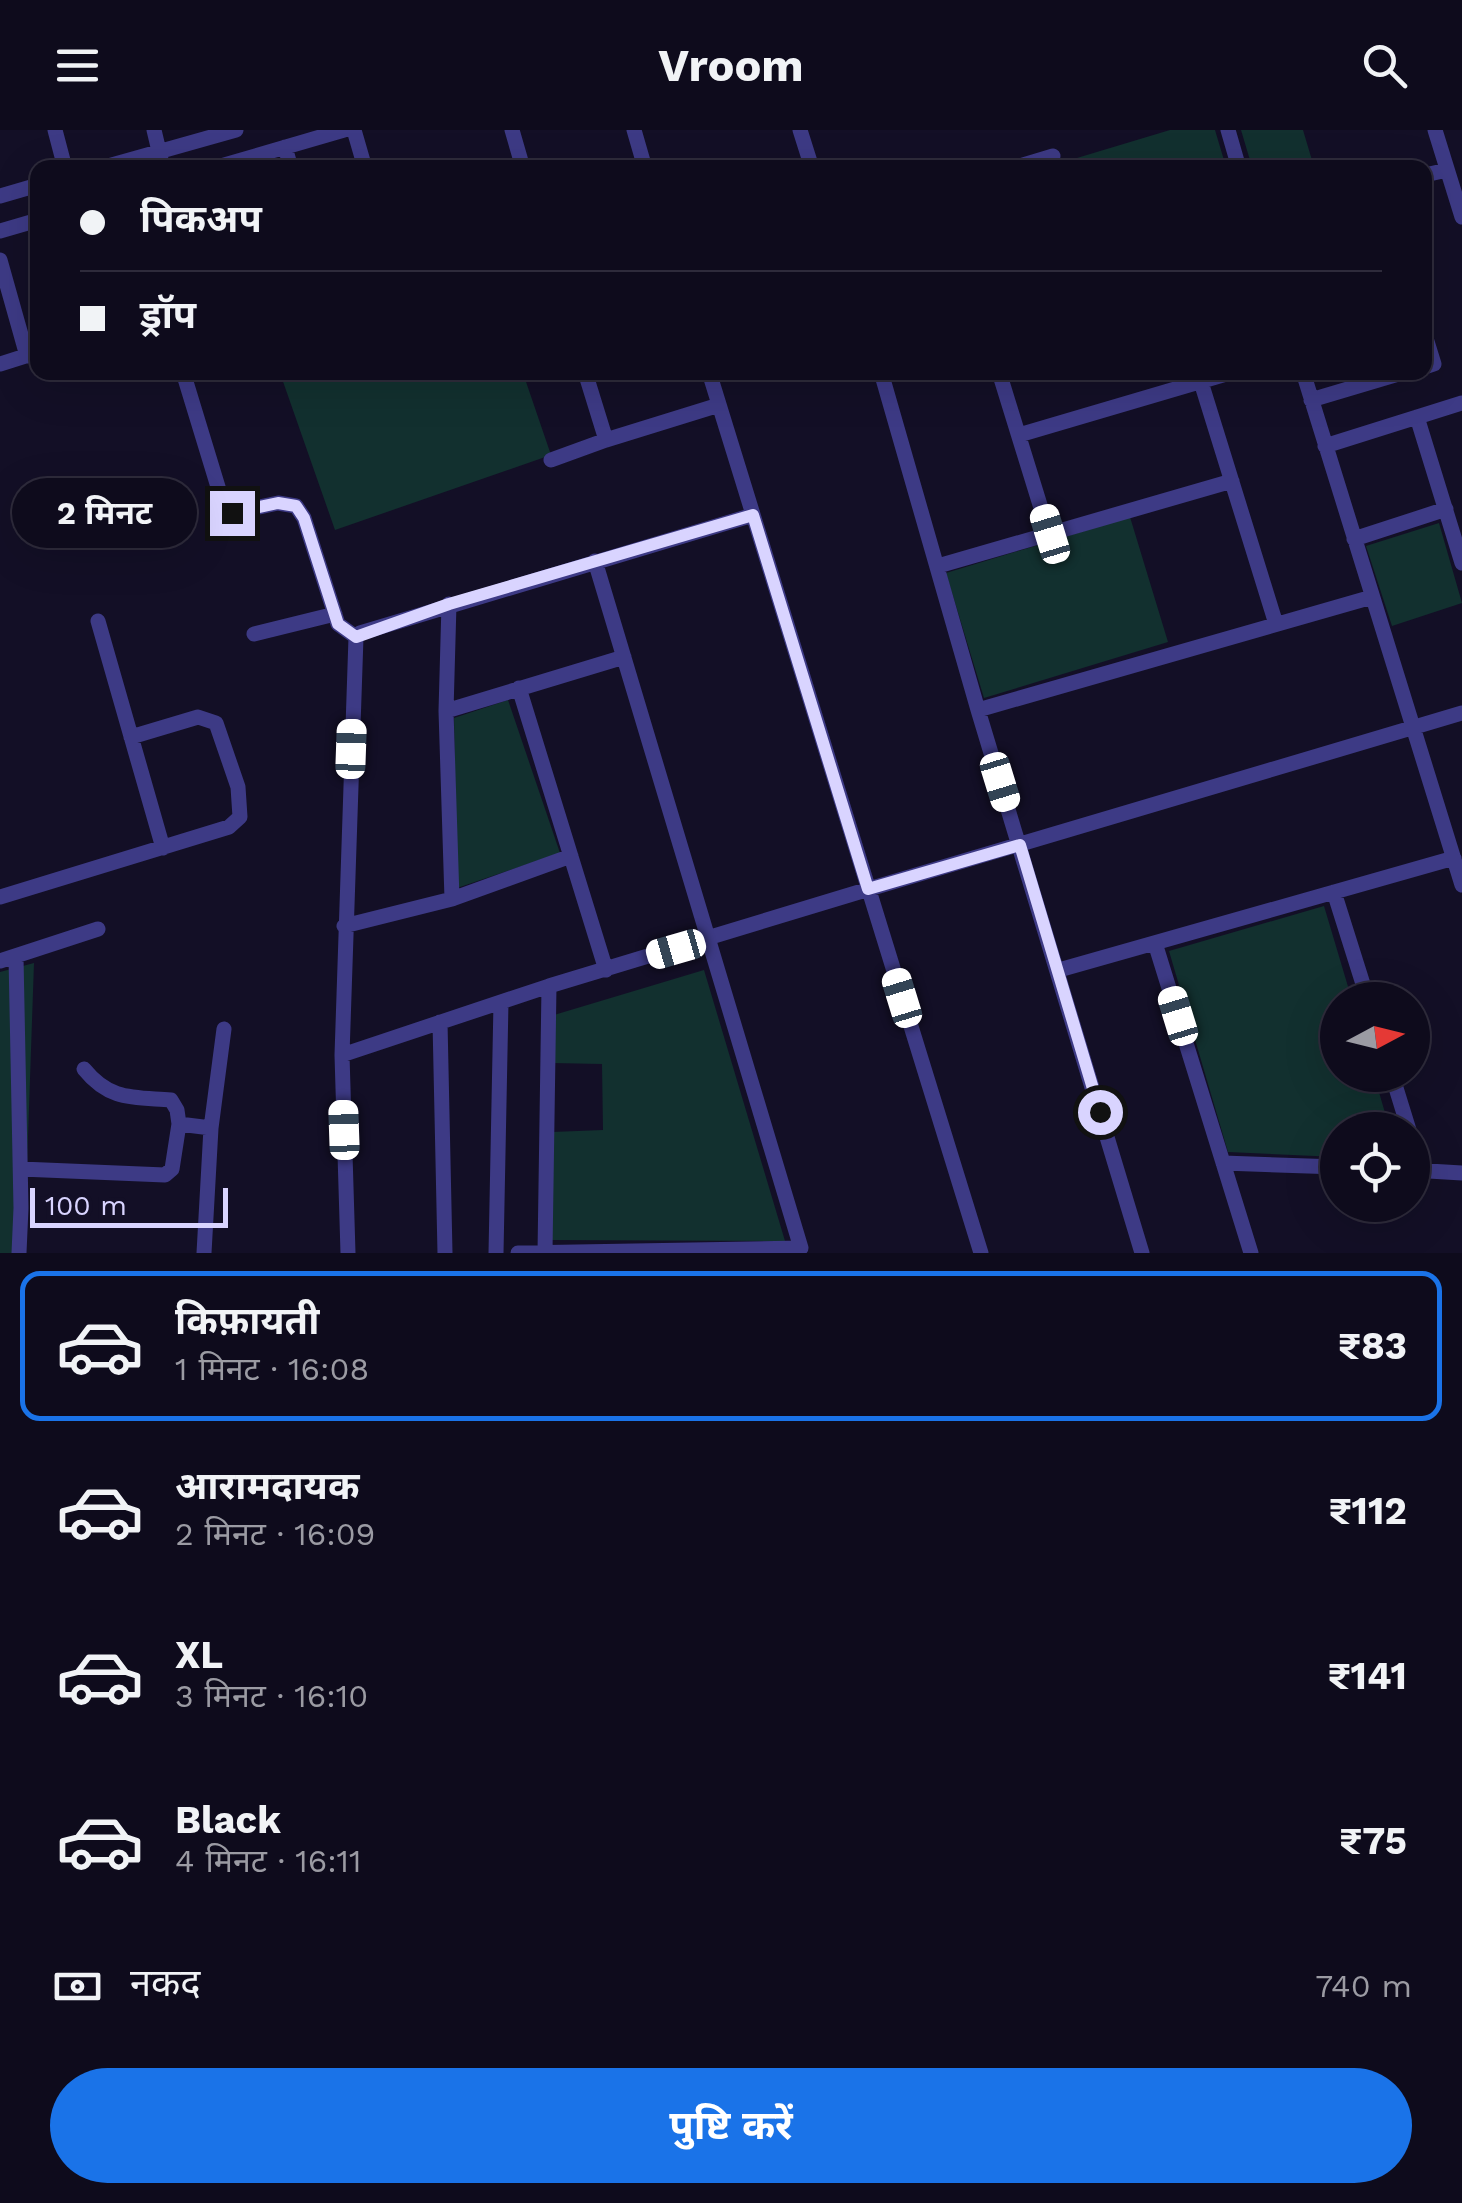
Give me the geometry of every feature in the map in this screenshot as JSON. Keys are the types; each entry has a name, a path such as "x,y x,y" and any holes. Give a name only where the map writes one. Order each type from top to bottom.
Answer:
{"street":[{"path":"54,130 63,160"},
{"path":"154,130 161,159 236,130"},
{"path":"242,160 344,130"},
{"path":"354,130 363,160"},
{"path":"512,130 521,160"},
{"path":"634,130 643,160"},
{"path":"800,130 809,160"},
{"path":"1228,130 1237,160"},
{"path":"1435,130 1462,217"},
{"path":"285,147 289,160"},
{"path":"1432,171 1462,152"},
{"path":"1040,160 1053,156"},
{"path":"0,196 30,187"},
{"path":"0,231 30,222"},
{"path":"0,260 30,348"},
{"path":"0,364 30,355"},
{"path":"185,380 222,500 232,513 278,503 296,506 304,518 338,624 356,637"},
{"path":"587,380 606,440"},
{"path":"711,380 982,1253"},
{"path":"883,380 1142,1253"},
{"path":"1002,380 1050,534"},
{"path":"1019,435 1207,380"},
{"path":"1306,380 1462,885"},
{"path":"1312,400 1372,380"},
{"path":"1201,382 1276,624"},
{"path":"1325,446 1462,403"},
{"path":"551,460 719,405"},
{"path":"1417,417 1462,562"},
{"path":"938,566 1232,481"},
{"path":"1354,539 1446,510"},
{"path":"356,637 449,604 753,515"},
{"path":"518,1253 801,1248 594,561"},
{"path":"978,710 1372,597"},
{"path":"449,604 446,711 452,899"},
{"path":"254,634 335,614"},
{"path":"98,620 164,848"},
{"path":"348,1253 342,1054 356,637"},
{"path":"446,711 624,657"},
{"path":"519,688 606,970"},
{"path":"342,1054 549,986 1462,713"},
{"path":"0,896 229,827 240,817 238,787 216,722 198,717 130,737"},
{"path":"344,926 452,899 571,856"},
{"path":"1058,970 1454,858"},
{"path":"1334,892 1362,982"},
{"path":"19,1253 20,1169 8,959 98,930"},
{"path":"1156,943 1251,1253"},
{"path":"545,1252 549,986"},
{"path":"496,1253 501,1002"},
{"path":"440,1022 446,1253"},
{"path":"204,1253 211,1128 224,1028"},
{"path":"20,1169 165,1176 172,1169 179,1124 172,1100 113,1095 84,1069"},
{"path":"179,1124 211,1128"},
{"path":"1223,1163 1320,1166"},
{"path":"1430,1171 1462,1172"}],"green space":[{"path":"1170,130 1215,130 1224,160 1070,160"},
{"path":"1241,130 1303,130 1312,160 1250,160"},
{"path":"282,380 525,380 551,455 335,530"},
{"path":"1130,517 1168,642 984,698 946,573"},
{"path":"1439,523 1462,603 1392,626 1366,546"},
{"path":"508,700 560,853 457,888 454,718"},
{"path":"1324,906 1347,982 1320,982 1320,1092 1379,1092 1385,1112 1320,1112 1320,1156 1228,1152 1169,951"},
{"path":"34,963 24,1253 0,1253 0,972"},
{"path":"704,970 785,1241 551,1240 552,1132 603,1130 602,1064 552,1063 554,1015"}],"route":[{"path":"232,513 278,503 296,506 304,518 338,624 356,637 449,604 753,515 868,889 1020,845 1100,1112"}]}
